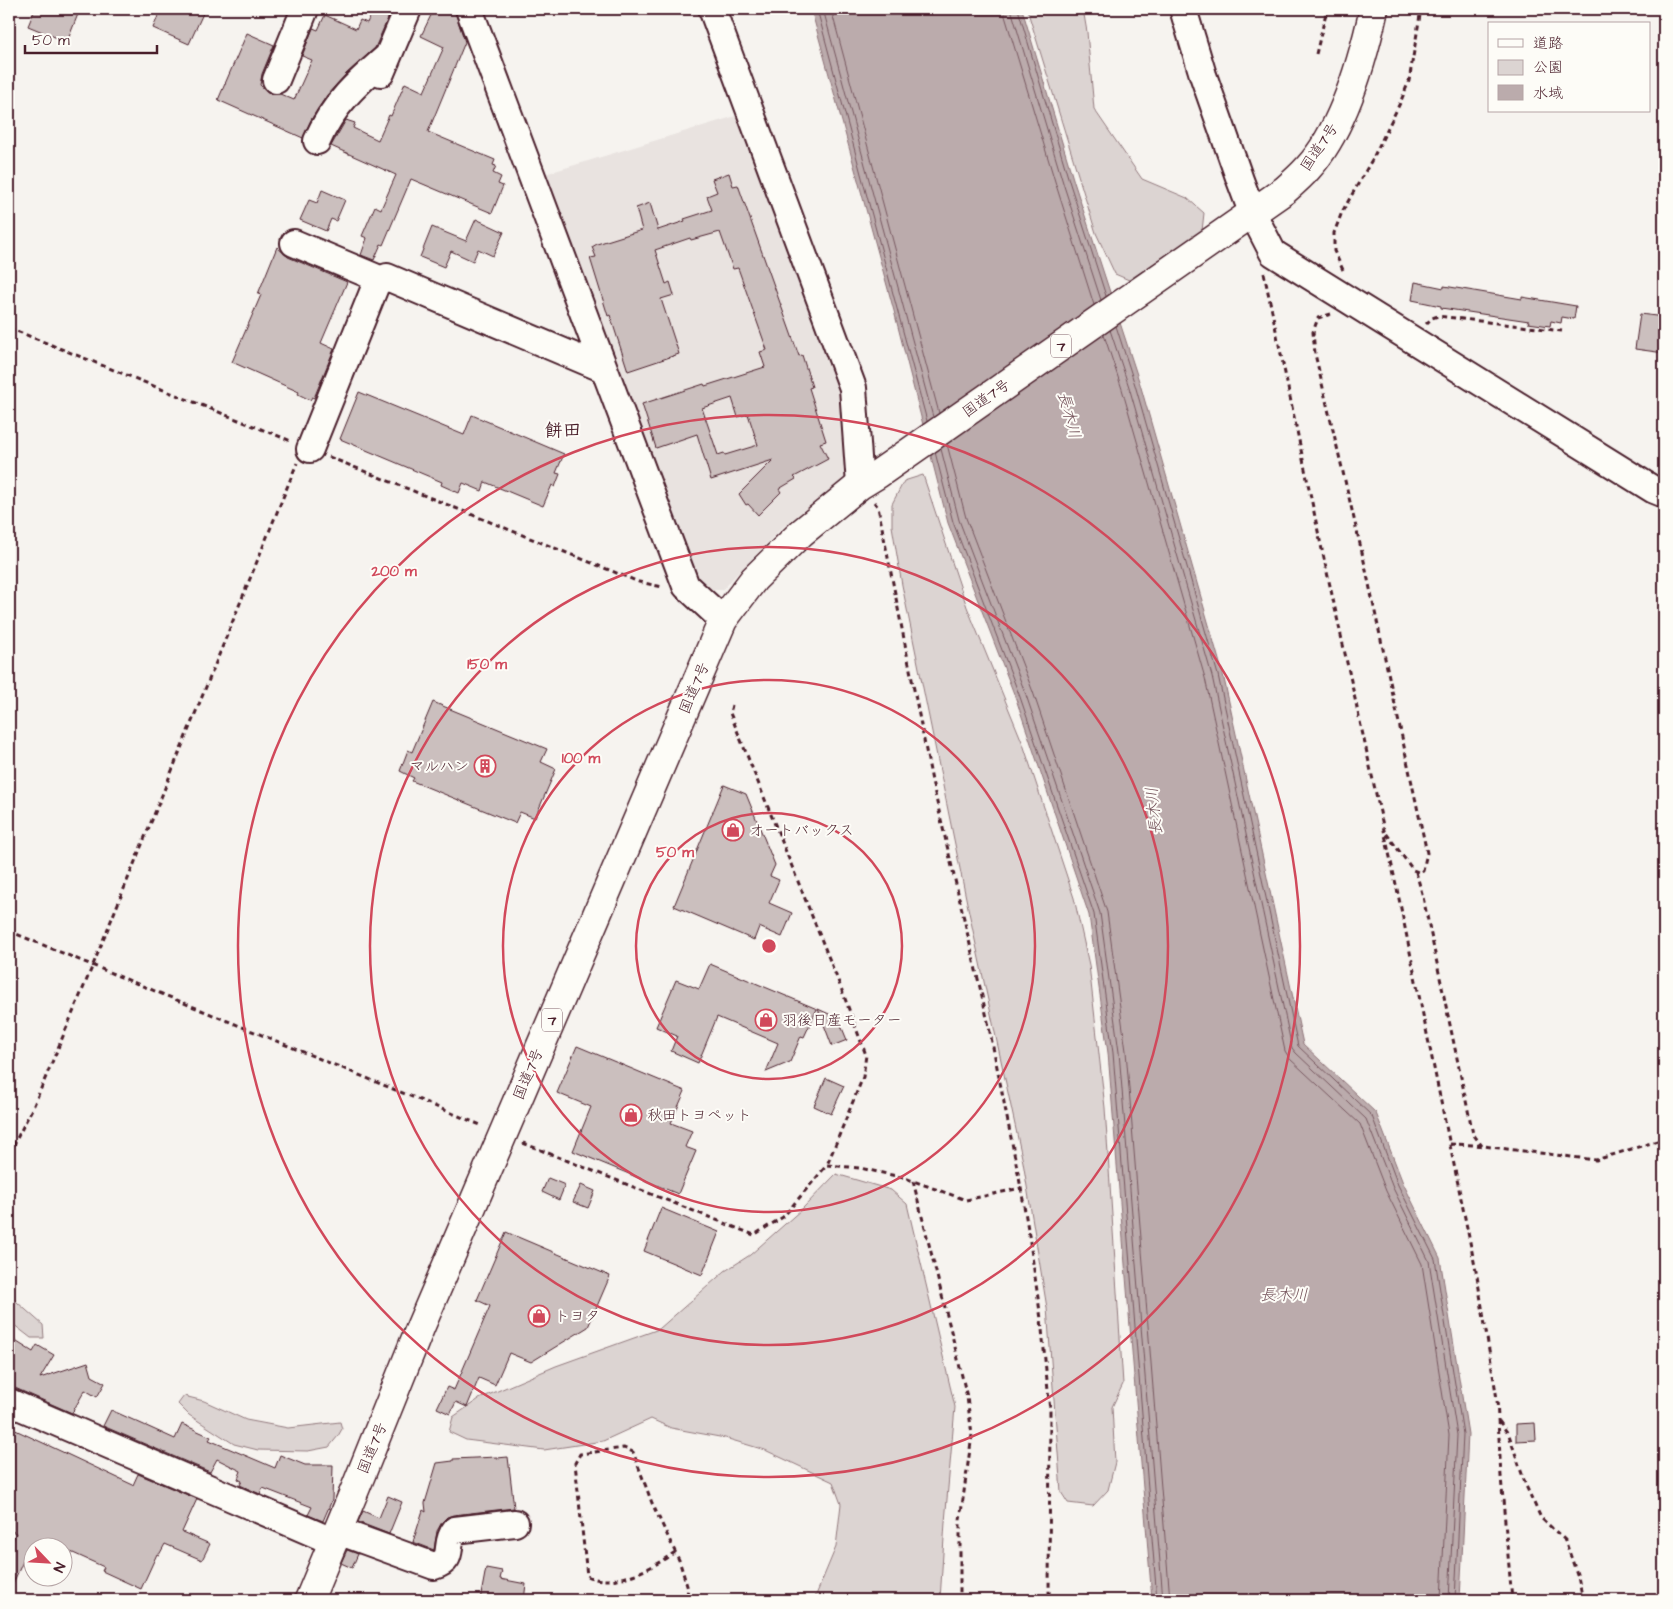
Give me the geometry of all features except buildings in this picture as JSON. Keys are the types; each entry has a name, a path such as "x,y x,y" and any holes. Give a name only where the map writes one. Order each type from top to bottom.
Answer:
{"highway":[{"name":"国道7号","path":"309,1600 420,1328 723,620 754,579 787,546 869,480 1285,190 1309,168 1329,139 1356,77 1374,9"}],"street":[{"path":"276,80 306,9"},
{"path":"376,83 408,9"},
{"path":"469,9 686,586 723,620"},
{"path":"712,9 853,388 869,480"},
{"path":"1183,9 1248,215 1273,253 1654,490 1664,494"},
{"path":"317,141 335,107 388,56"},
{"path":"294,243 382,280"},
{"path":"307,448 377,282 387,278 604,369"},
{"path":"9,1402 336,1537 434,1566 443,1563 448,1557 451,1535 455,1530 516,1523"}],"path":[{"path":"1316,54 1327,9"},
{"path":"1351,276 1343,270 1334,251 1334,234 1342,212 1373,158 1409,81 1421,9"},
{"path":"1273,253 1263,269 1319,536 1384,830 1477,1276 1497,1399 1512,1600"},
{"path":"1335,315 1330,314 1318,318 1313,332 1315,354 1364,561 1427,853 1423,870 1415,871"},
{"path":"1416,342 1429,321 1438,316 1562,331"},
{"path":"9,328 639,582 672,588 686,586"},
{"path":"9,1154 34,1105 307,448"},
{"path":"869,480 878,507 932,781 988,1022 1021,1188 1041,1319 1050,1411 1049,1600"},
{"path":"9,931 754,1235 783,1217 827,1165 863,1077 866,1055 841,988 730,713 732,705"},
{"path":"1384,830 1415,871 1423,897 1473,1134 1482,1146"},
{"path":"1450,1144 1596,1160 1664,1140"},
{"path":"827,1165 860,1168 913,1181 966,1200 1021,1188"},
{"path":"913,1181 967,1397 972,1435 960,1520 960,1600"},
{"path":"1498,1421 1509,1435 1526,1486 1541,1518 1565,1540 1578,1577 1582,1600"},
{"path":"675,1552 658,1564 627,1577 596,1580 587,1576 575,1463 580,1454 624,1448 633,1452 652,1503 675,1552 688,1589 686,1600"}],"shaded area":[{"path":"739,115 842,399 845,481 824,494 782,528 723,590 713,590 699,582 692,566 542,175"}],"green space":[{"path":"1027,9 1083,9 1094,109 1142,179 1187,198 1204,213 1202,231 1129,280 1115,274 1096,233"},
{"path":"923,475 967,607 1023,744 1074,898 1089,965 1105,1108 1123,1384 1112,1407 1115,1462 1108,1490 1093,1506 1068,1503 1061,1492 1047,1308 1023,1162 967,903 902,585 892,526 892,504 904,481"},
{"path":"836,1174 891,1190 907,1204 955,1407 940,1600 814,1600 836,1547 841,1504 833,1482 765,1450 725,1438 671,1428 651,1419 603,1441 544,1450 466,1440 449,1432 453,1417 479,1399 556,1366 659,1329 725,1271 750,1255 802,1209"},
{"path":"9,1295 43,1325 44,1338 31,1338 9,1321"},
{"path":"184,1396 204,1401 246,1420 288,1428 340,1422 342,1429 329,1447 308,1451 258,1450 234,1444 189,1415 178,1404"}],"water":[{"name":"長木川","path":"811,9 1022,9 1074,182 1140,384 1223,674 1303,1044 1376,1113 1403,1183 1440,1258 1468,1434 1460,1600 1152,1600 1108,1053 1089,915 1016,699 948,523 894,311"}],"place":[{"name":"マルハン","path":"485,766"},
{"name":"オートバックス","path":"733,830"},
{"name":"羽後日産モーター","path":"766,1020"},
{"name":"秋田トヨペット","path":"631,1115"},
{"name":"トヨタ","path":"539,1316"}],"district":[{"name":"餅田","path":"563,430"}]}
